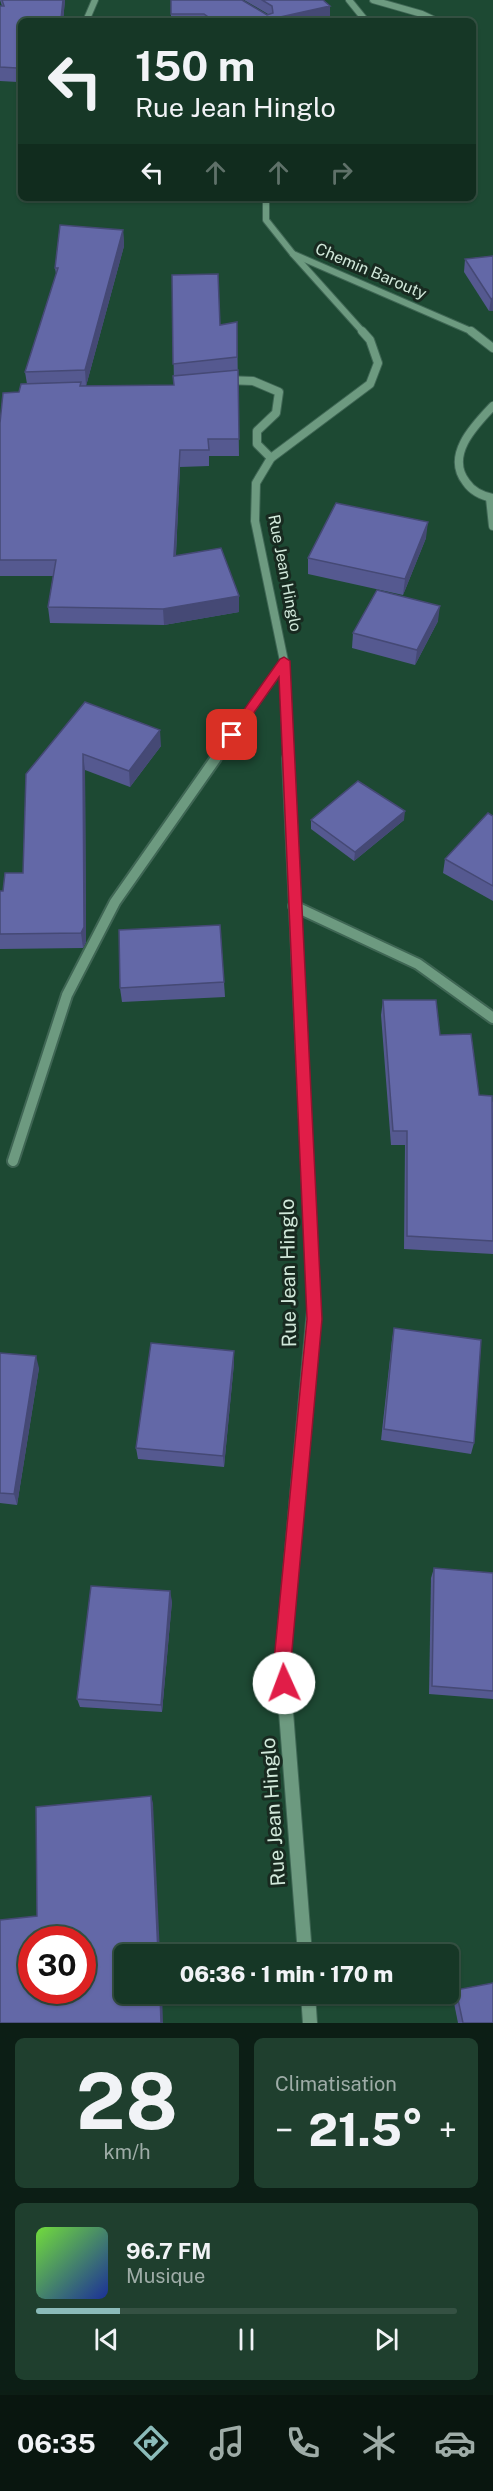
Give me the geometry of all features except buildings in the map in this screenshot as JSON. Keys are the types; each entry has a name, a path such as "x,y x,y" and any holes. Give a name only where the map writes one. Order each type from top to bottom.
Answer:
{"street":[{"path":"87,18 96,0"},
{"path":"349,0 364,18"},
{"path":"373,0 431,18"},
{"name":"Chemin Barouty","path":"266,201 266,220 293,254 468,328 493,348"},
{"name":"Rue Jean Hinglo","path":"293,254 370,340 378,363 370,384 271,458 256,483 255,521 284,661 314,1319 282,1661 304,1944"},
{"path":"217,380 248,379 266,384 279,392 276,413 257,431 257,444 271,458"},
{"path":"493,406 469,431 459,455 462,479 474,490 491,498 493,526"},
{"name":"Rue Jean Hinglo","path":"13,1161 67,995 115,902 284,661"},
{"path":"294,906 418,964 493,1018"},
{"path":"309,2004 310,2023"}],"route":[{"path":"232,735 284,661 314,1319 282,1661 284,1683"}]}
